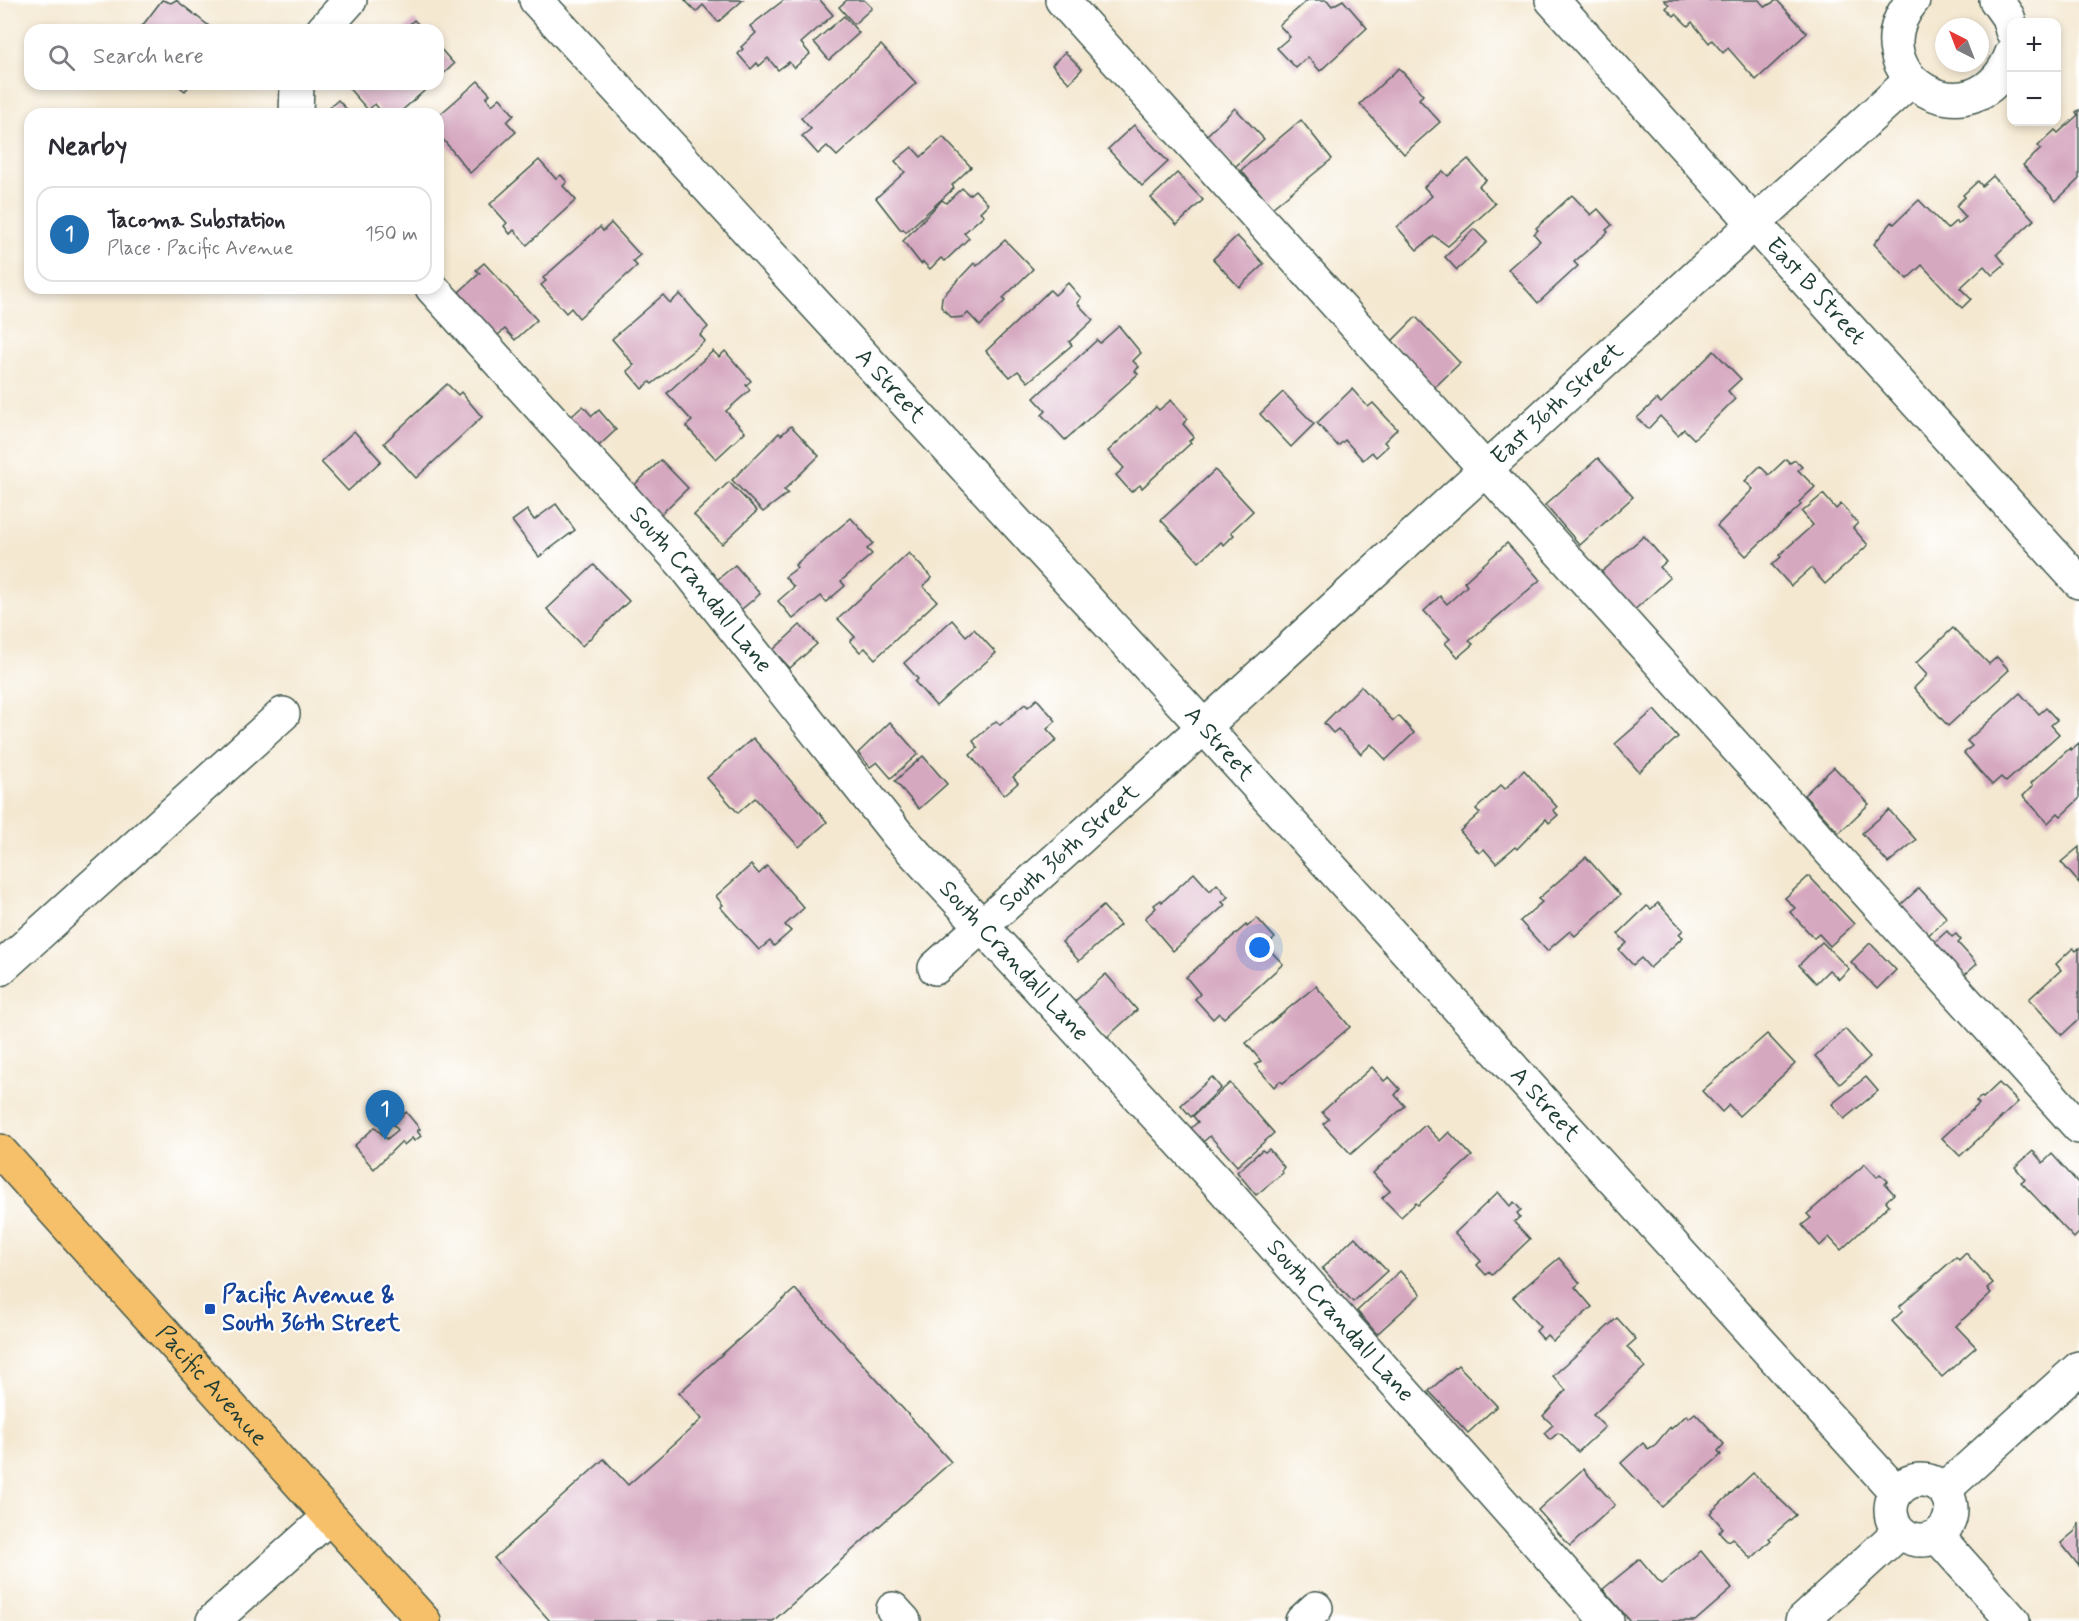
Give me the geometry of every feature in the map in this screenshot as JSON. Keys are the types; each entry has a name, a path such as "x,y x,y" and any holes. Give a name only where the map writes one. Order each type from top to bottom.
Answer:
{"main road":[{"name":"Pacific Avenue","path":"0,1151 424,1621"}],"street":[{"path":"329,24 350,0"},
{"name":"A Street","path":"536,0 1203,727 1896,1492"},
{"path":"1062,0 2079,1127"},
{"name":"East B Street","path":"1552,0 2079,582"},
{"path":"1913,0 1903,12 1897,29 1896,47 1900,65 1924,92 1942,98 1960,99 1978,94 1993,84 2007,65"},
{"path":"1996,0 2008,18"},
{"name":"East 36th Street","path":"1203,727 1911,80"},
{"path":"296,108 297,90"},
{"name":"South Crandall Lane","path":"437,294 684,565 858,787 981,926 1220,1185 1607,1621"},
{"path":"0,969 283,714"},
{"name":"South 36th Street","path":"935,968 1203,727"},
{"path":"1944,1490 2079,1368"},
{"path":"1914,1480 1935,1483 1944,1490 1951,1506 1951,1515 1944,1531 1936,1536 1917,1541 1899,1532 1890,1516 1892,1499 1896,1492 1914,1480"},
{"path":"213,1621 329,1516"},
{"path":"1802,1621 1899,1532"},
{"path":"1936,1536 2013,1621"}],"building":[{"path":"162,0 171,3 176,0 206,24 144,24"},
{"path":"685,0 743,0 718,22 703,5 696,12"},
{"path":"784,0 820,0 833,15 801,43 810,54 794,68 789,62 778,70 768,58 759,66 757,63 751,69 738,54 743,49 741,47 756,33 750,26"},
{"path":"847,0 864,0 872,8 854,24 839,7"},
{"path":"1308,0 1327,0 1332,6 1343,0 1367,28 1320,71 1308,57 1296,68 1277,48 1290,37 1279,25"},
{"path":"1664,0 1759,0 1765,7 1777,0 1807,33 1756,80 1728,48 1723,53 1712,40 1709,43 1692,22 1688,26 1676,14 1674,16 1666,8 1669,5"},
{"path":"844,16 859,33 829,60 814,42"},
{"path":"881,45 916,83 837,156 827,146 818,154 802,136 811,129 801,118"},
{"path":"1065,52 1082,69 1069,83 1052,65"},
{"path":"444,53 454,64 444,73"},
{"path":"1399,68 1423,95 1419,99 1440,122 1404,154 1360,104"},
{"path":"478,81 490,94 486,98 492,105 500,98 514,115 507,122 516,132 470,173 444,140 444,111"},
{"path":"350,90 425,90 405,108 378,108 375,104 366,108"},
{"path":"338,100 345,108 329,108"},
{"path":"1235,108 1264,139 1235,167 1206,136"},
{"path":"2079,110 2079,179 2056,201 2023,165 2041,149 2038,146 2055,130 2058,133 2078,115 2076,112"},
{"path":"1301,120 1332,159 1272,208 1241,170"},
{"path":"1134,125 1168,162 1142,186 1108,149"},
{"path":"943,137 971,167 952,185 954,188 906,232 901,230 876,198 905,172 895,161 912,147 921,157"},
{"path":"1468,159 1486,180 1479,186 1495,204 1448,246 1434,236 1417,250 1397,227 1432,196 1424,187 1443,171 1448,176"},
{"path":"539,160 556,179 561,175 567,182 563,186 576,200 527,245 514,230 510,234 504,226 507,223 490,204"},
{"path":"1177,173 1203,200 1177,225 1151,198"},
{"path":"1993,176 2034,220 1997,254 2005,264 1992,275 1984,266 1960,288 1971,299 1962,308 1922,265 1907,279 1874,244 1892,222 1894,224 1919,200 1947,229 1956,221 1958,224 1966,217 1956,206 1965,197 1963,195 1978,181 1982,186"},
{"path":"962,188 969,195 975,190 988,204 980,212 984,215 964,233 969,238 945,261 941,258 930,269 923,262 921,264 903,241 942,200 946,203"},
{"path":"1572,195 1591,215 1598,209 1612,225 1606,230 1608,232 1574,262 1578,266 1538,303 1508,269 1540,241 1534,234 1538,230 1536,228"},
{"path":"611,223 640,255 633,261 637,266 579,318 571,308 566,313 541,285 546,281 543,278 600,227 603,231"},
{"path":"1474,229 1487,242 1457,270 1445,257"},
{"path":"1237,236 1264,264 1239,287 1213,259"},
{"path":"1005,240 1033,269 1003,298 1005,301 980,326 968,313 964,317 952,318 941,307 942,297 974,263 977,266"},
{"path":"484,263 537,320 515,340 505,329 492,340 471,316 476,312 459,292 480,273 476,270"},
{"path":"1068,283 1081,298 1077,303 1093,320 1069,342 1072,345 1028,382 1018,371 1010,377 986,351 1050,290 1055,295"},
{"path":"680,294 708,327 700,335 705,341 652,384 650,382 642,389 627,371 634,365 612,339 663,295 670,303"},
{"path":"1416,317 1460,363 1434,388 1391,342"},
{"path":"1119,326 1141,353 1133,361 1139,367 1135,371 1138,374 1065,440 1042,415 1046,411 1034,398 1097,340 1100,343"},
{"path":"713,351 719,357 725,351 751,381 746,385 750,390 726,411 745,432 716,459 686,426 692,421 667,393"},
{"path":"1714,351 1741,379 1728,391 1735,399 1694,439 1684,429 1678,435 1660,416 1648,429 1637,418 1657,399 1661,403"},
{"path":"447,384 458,395 461,392 482,417 416,478 384,443"},
{"path":"1352,389 1368,407 1373,403 1397,429 1384,442 1388,446 1376,457 1372,452 1363,460 1345,440 1338,446 1317,423"},
{"path":"1283,392 1314,424 1291,447 1260,414"},
{"path":"1171,400 1188,419 1183,424 1194,437 1189,441 1191,443 1142,488 1140,485 1131,492 1116,475 1124,468 1108,451 1156,407 1159,410"},
{"path":"583,406 592,416 599,410 616,430 591,453 564,423"},
{"path":"791,426 819,456 784,490 788,493 763,512 732,480 779,433 781,435"},
{"path":"354,431 381,461 348,491 321,462"},
{"path":"1598,458 1633,497 1580,545 1545,505"},
{"path":"1786,459 1790,463 1795,460 1802,467 1798,470 1815,487 1799,502 1801,505 1746,556 1717,526 1753,489 1745,481 1760,466 1769,475"},
{"path":"661,460 688,488 657,518 630,489"},
{"path":"1215,470 1253,511 1231,532 1234,535 1224,545 1221,542 1199,562 1161,520"},
{"path":"729,482 757,511 722,544 694,515"},
{"path":"1823,494 1836,509 1841,504 1858,523 1853,528 1868,545 1825,584 1811,568 1791,586 1772,565 1781,557 1779,555 1813,525 1802,512"},
{"path":"556,504 575,530 539,557 512,521 527,510 534,520"},
{"path":"851,518 873,543 867,549 872,554 841,581 845,586 826,602 821,596 793,619 778,601 794,587 785,577 797,568 795,565"},
{"path":"1644,536 1666,562 1660,567 1670,578 1631,613 1598,575"},
{"path":"1507,543 1540,580 1469,641 1473,644 1458,657 1445,643 1450,639 1424,611 1440,596 1447,604 1467,586 1464,582"},
{"path":"909,553 932,578 923,586 937,601 875,659 865,648 860,652 850,641 855,637 838,619"},
{"path":"594,565 629,601 582,646 547,609"},
{"path":"735,565 760,594 737,613 712,584"},
{"path":"952,620 966,636 974,629 996,653 936,706 915,682 918,679 904,663"},
{"path":"800,625 817,644 790,668 773,650"},
{"path":"1953,628 1989,664 1997,657 2009,670 1948,726 1914,688 1927,675 1916,663"},
{"path":"1361,686 1393,721 1399,716 1414,733 1386,760 1371,744 1361,754 1338,729 1333,733 1324,723"},
{"path":"2020,693 2039,714 2046,708 2057,720 2051,725 2059,734 2006,782 2001,777 1992,785 1964,753 1972,746 1967,741"},
{"path":"1037,699 1056,721 1047,729 1057,740 1013,777 1018,783 1004,795 970,755 978,748 973,741 996,721 1000,725 1025,704 1028,707"},
{"path":"1654,710 1678,737 1639,772 1615,744"},
{"path":"890,722 918,754 891,778 877,762 870,767 858,753"},
{"path":"753,738 827,822 799,847 755,798 738,813 707,778"},
{"path":"2079,743 2079,799 2061,816 2058,813 2048,823 2023,796 2033,786 2031,783 2070,748 2071,750"},
{"path":"923,756 947,784 919,809 895,781"},
{"path":"1834,767 1869,804 1839,833 1804,795"},
{"path":"1524,770 1557,807 1553,810 1558,815 1549,823 1546,819 1517,849 1515,847 1496,863 1484,849 1479,853 1460,831 1480,813 1476,809 1501,785 1505,789"},
{"path":"1889,810 1916,840 1888,863 1862,833"},
{"path":"2079,847 2079,883 2061,862"},
{"path":"1586,857 1620,895 1575,936 1570,931 1547,951 1520,921 1542,902 1538,899"},
{"path":"751,865 759,874 767,866 804,908 785,925 791,931 774,946 770,941 759,950 720,907 723,905 716,896"},
{"path":"1194,873 1210,891 1217,884 1228,897 1222,902 1225,905 1173,951 1145,918 1156,908 1154,905 1161,900 1162,902"},
{"path":"1809,876 1854,924 1830,946 1819,934 1814,938 1790,912 1795,908 1785,898"},
{"path":"1919,888 1947,918 1922,941 1894,911"},
{"path":"1658,903 1683,930 1679,934 1683,937 1650,968 1641,958 1633,965 1619,950 1627,943 1618,934 1647,906 1651,909"},
{"path":"1103,906 1120,925 1079,961 1062,942"},
{"path":"1257,918 1275,938 1266,946 1283,964 1224,1018 1219,1013 1213,1019 1195,999 1200,994 1186,977"},
{"path":"1947,931 1952,937 1956,934 1961,940 1958,943 1977,964 1958,981 1928,948"},
{"path":"1822,942 1849,969 1839,979 1829,970 1816,983 1799,965"},
{"path":"1870,943 1896,970 1877,989 1851,962"},
{"path":"2073,948 2076,951 2079,948 2079,1019 2062,1035 2029,999 2061,970 2056,964"},
{"path":"1106,974 1137,1010 1106,1038 1074,1002"},
{"path":"1316,986 1350,1027 1283,1083 1280,1081 1274,1087 1255,1065 1261,1061 1246,1043"},
{"path":"1845,1029 1870,1057 1840,1084 1815,1056"},
{"path":"1767,1034 1795,1064 1739,1116 1729,1105 1722,1112 1702,1091"},
{"path":"1372,1067 1384,1081 1389,1077 1400,1089 1395,1095 1405,1106 1351,1154 1323,1124 1329,1119 1322,1112"},
{"path":"1212,1077 1221,1088 1191,1117 1181,1105"},
{"path":"1866,1077 1878,1091 1844,1119 1832,1104"},
{"path":"1230,1083 1274,1133 1237,1166 1210,1136 1203,1142 1191,1128 1198,1122 1193,1116"},
{"path":"1999,1083 2018,1102 1960,1156 1942,1138 1979,1104 1976,1101 1983,1098"},
{"path":"406,1112 420,1129 417,1131 421,1136 414,1141 412,1138 404,1145 401,1142 374,1169 354,1146 375,1127 387,1139 398,1130 393,1124"},
{"path":"1425,1125 1440,1141 1449,1132 1472,1156 1418,1205 1416,1203 1401,1217 1382,1198 1390,1191 1373,1173"},
{"path":"1269,1149 1284,1167 1281,1171 1283,1173 1256,1195 1237,1172 1262,1150 1265,1152"},
{"path":"2033,1151 2043,1163 2052,1154 2079,1184 2079,1233 2074,1238 2021,1182 2025,1179 2015,1167"},
{"path":"1865,1164 1877,1177 1880,1174 1888,1181 1885,1184 1894,1194 1886,1201 1889,1205 1841,1250 1829,1237 1820,1246 1802,1225 1811,1218 1807,1214"},
{"path":"1498,1192 1510,1206 1514,1202 1521,1210 1517,1213 1520,1217 1514,1222 1530,1239 1492,1275 1489,1272 1486,1275 1477,1265 1481,1261 1455,1233"},
{"path":"1355,1237 1387,1271 1353,1302 1322,1268"},
{"path":"1966,1253 1993,1283 1987,1288 1991,1293 1956,1326 1976,1347 1942,1377 1892,1321 1903,1311 1899,1307 1956,1257 1959,1260"},
{"path":"1559,1258 1580,1283 1575,1287 1592,1307 1553,1341 1547,1335 1543,1339 1536,1331 1540,1327 1513,1297"},
{"path":"1400,1271 1421,1294 1377,1334 1357,1311"},
{"path":"795,1289 951,1462 773,1621 550,1621 494,1558 604,1459 628,1485 702,1419 679,1393"},
{"path":"1617,1318 1636,1339 1627,1347 1645,1367 1593,1415 1605,1427 1578,1452 1562,1435 1558,1433 1550,1440 1544,1433 1553,1425 1543,1416 1566,1390 1553,1376"},
{"path":"1458,1365 1497,1406 1468,1433 1429,1391"},
{"path":"1695,1413 1724,1444 1718,1451 1721,1455 1662,1507 1621,1463 1643,1443 1648,1449 1655,1445 1670,1427 1671,1429 1687,1415 1689,1418"},
{"path":"1583,1469 1615,1505 1570,1546 1538,1510"},
{"path":"1753,1473 1796,1515 1769,1538 1771,1540 1751,1559 1732,1538 1728,1541 1719,1532 1723,1528 1710,1513"},
{"path":"2079,1522 2079,1566 2061,1543 2075,1531"},
{"path":"1701,1551 1732,1589 1695,1621 1630,1621 1603,1589 1640,1559 1661,1584"}],"place":[{"name":"Tacoma Substation","path":"385,1140"},
{"name":"Pacific Avenue & South 36th Street","path":"210,1309"}]}
